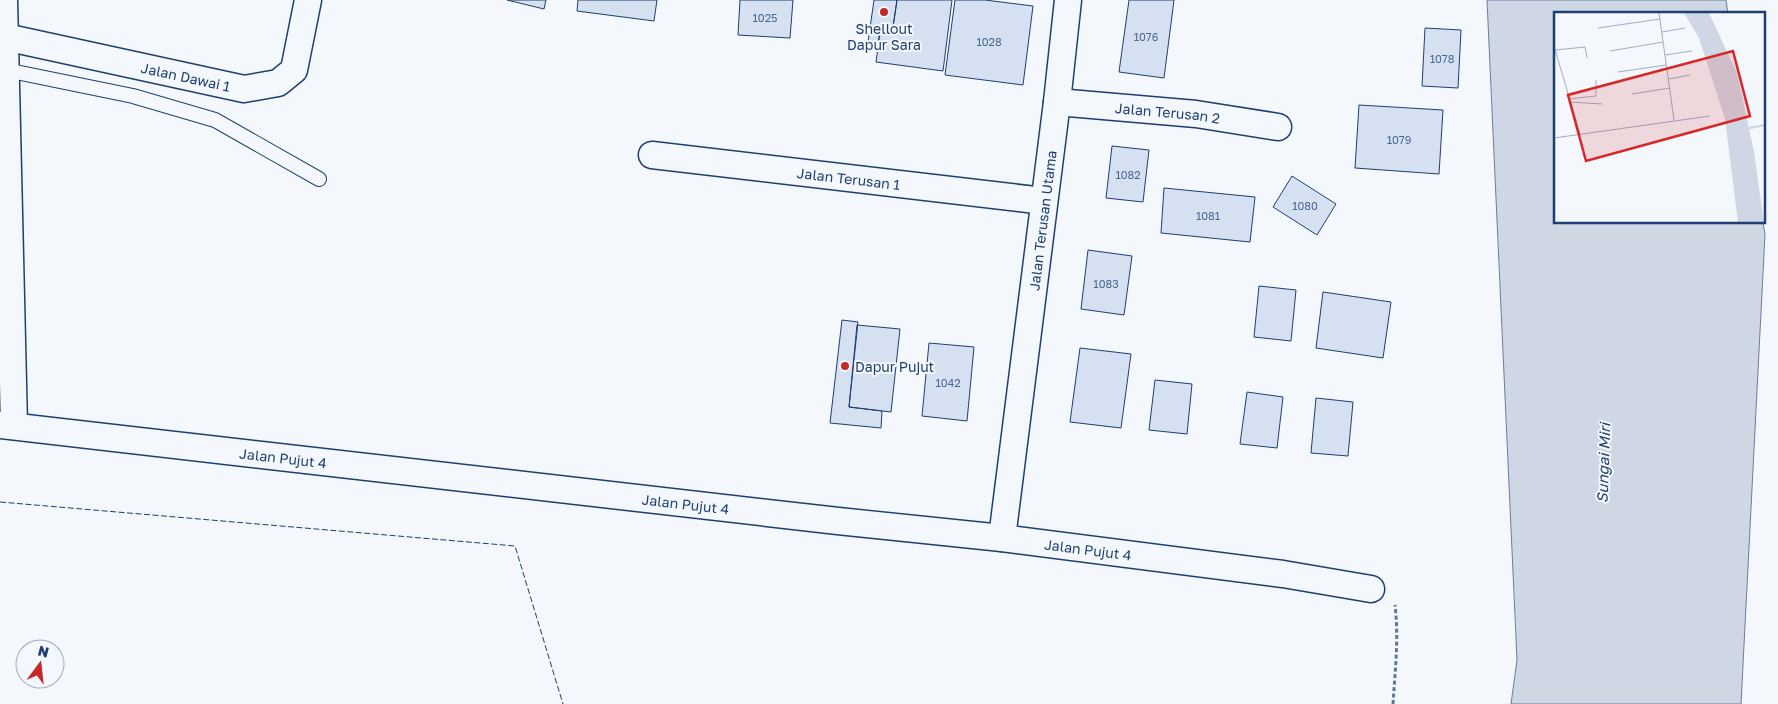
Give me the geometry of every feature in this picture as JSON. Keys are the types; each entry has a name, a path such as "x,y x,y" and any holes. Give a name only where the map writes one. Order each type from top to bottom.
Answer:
{"street":[{"path":"4,0 6,70 7,426"},
{"name":"Jalan Dawai 1","path":"5,37 244,89 278,83 294,70 308,0"},
{"name":"Jalan Terusan Utama","path":"1002,538 1057,102 1068,0"},
{"name":"Jalan Terusan 2","path":"1057,102 1196,114 1278,127"},
{"name":"Jalan Terusan 1","path":"652,155 1044,201"},
{"name":"Jalan Pujut 4","path":"7,426 838,522 1002,538 1283,574 1370,589"}],"lane":[{"path":"6,70 133,96 215,120 319,179"}],"path":[{"path":"1370,589 1386,594 1395,603 1396,672 1393,704"}],"water":[{"name":"Sungai Miri","path":"1487,0 1726,0 1728,12 1554,12 1554,224 1763,224 1765,234 1741,704 1511,704 1517,660"}],"building":[{"path":"507,0 546,0 544,9"},
{"path":"578,0 657,0 654,21 577,11"},
{"path":"740,0 793,0 790,38 738,35"},
{"name":"Shellout Dapur Sara","path":"874,0 897,0 893,27 881,25 878,43 868,42"},
{"path":"897,0 952,0 943,71 876,62 881,25 893,27"},
{"path":"955,0 985,0 1033,6 1023,85 945,75"},
{"path":"1129,0 1174,0 1164,78 1119,72"},
{"path":"1425,28 1461,30 1458,88 1422,86"},
{"path":"1359,105 1443,110 1439,174 1355,168"},
{"path":"1112,146 1149,150 1143,202 1106,198"},
{"path":"1292,176 1336,204 1317,235 1273,207"},
{"path":"1164,188 1255,197 1250,242 1161,233"},
{"path":"1088,250 1132,256 1124,315 1081,309"},
{"path":"1259,286 1296,290 1291,341 1254,337"},
{"path":"1323,292 1391,302 1383,358 1316,348"},
{"name":"Dapur Pujut","path":"842,320 858,322 849,407 882,411 881,428 830,423"},
{"path":"857,325 900,329 891,412 849,407"},
{"path":"929,343 974,347 967,421 922,416"},
{"path":"1080,348 1131,354 1121,428 1070,422"},
{"path":"1155,380 1192,384 1187,434 1149,430"},
{"path":"1247,392 1283,397 1277,448 1240,444"},
{"path":"1316,398 1353,402 1348,456 1311,453"}],"fence":[{"path":"0,502 515,546 563,704"}],"place":[{"name":"Shellout Dapur Sara","path":"884,12"},
{"name":"Dapur Pujut","path":"845,366"}]}
